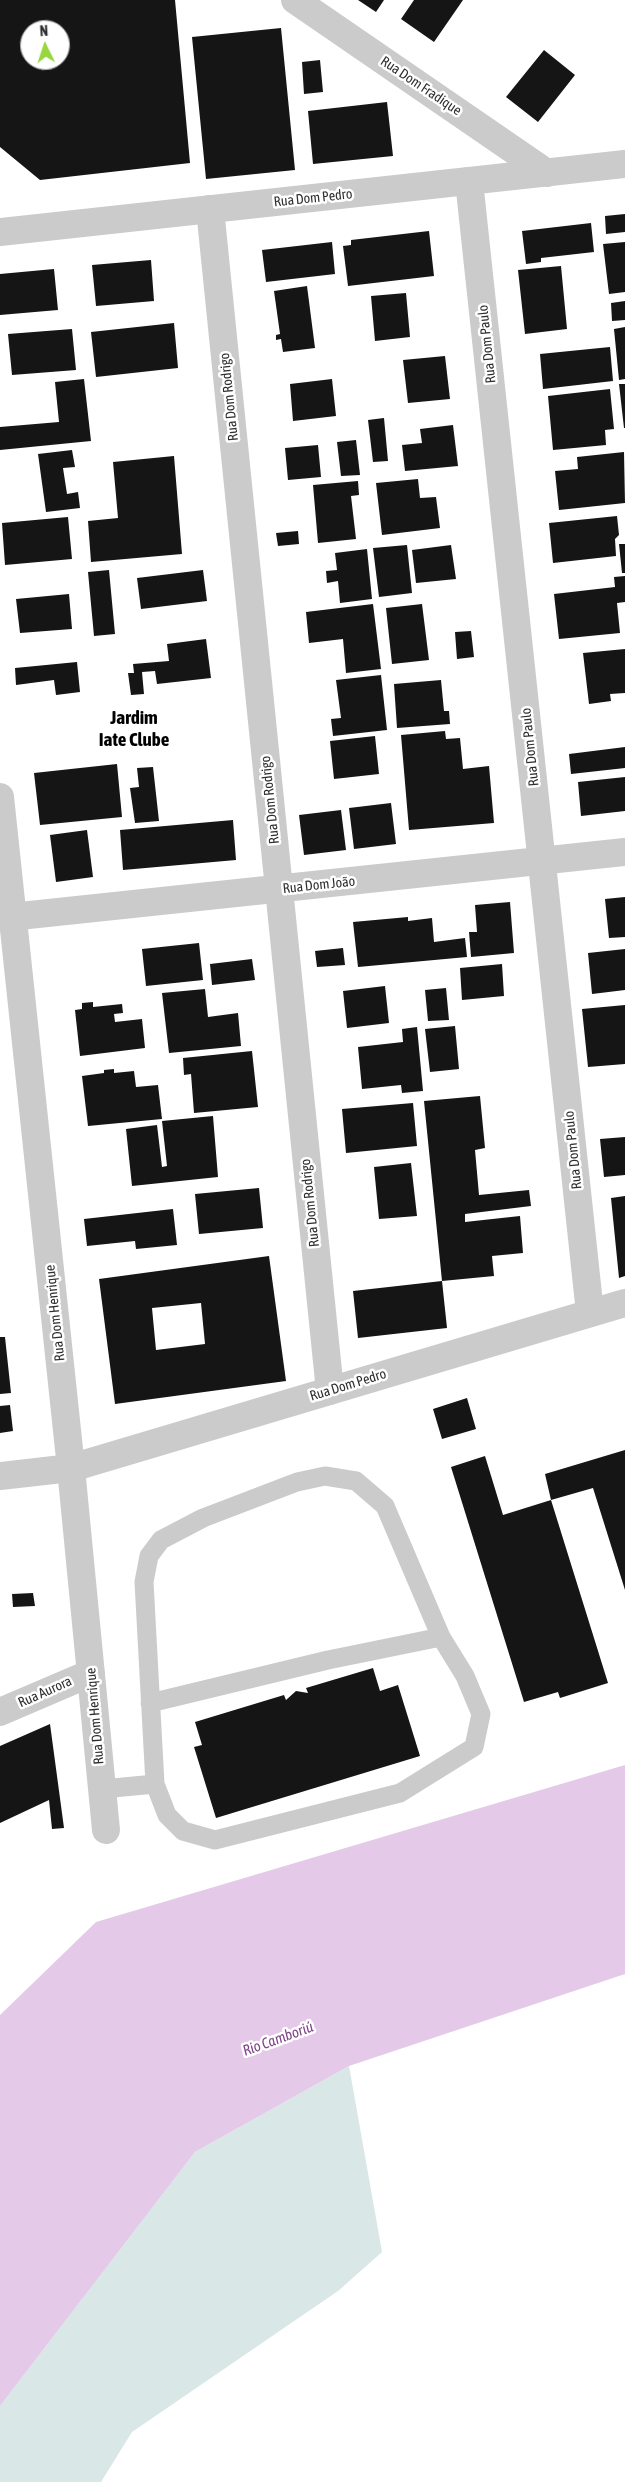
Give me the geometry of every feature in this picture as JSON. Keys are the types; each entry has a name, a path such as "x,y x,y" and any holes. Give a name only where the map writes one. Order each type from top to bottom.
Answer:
{"street":[{"name":"Rua Dom Fradique","path":"295,0 547,173"},
{"name":"Rua Dom Pedro","path":"0,232 625,164"},
{"name":"Rua Dom Paulo","path":"469,181 590,1313"},
{"name":"Rua Dom Rodrigo","path":"210,209 330,1391"},
{"name":"Rua Dom Henrique","path":"0,797 6,918 71,1468 106,1830"},
{"name":"Rua Dom João","path":"6,918 625,852"},
{"name":"Rua Dom Pedro","path":"0,1476 71,1468 625,1303"},
{"name":"Rua Aurora","path":"0,1712 91,1673"}],"lane":[{"path":"326,1476 356,1481 385,1506 441,1638 465,1676 481,1714 474,1747 400,1793 215,1840 183,1831 167,1815 155,1784 144,1582 149,1556 161,1540 203,1518 297,1482 326,1476"},
{"path":"150,1703 328,1660 441,1638"},
{"path":"102,1789 155,1784"}],"shaded area":[{"path":"349,2066 382,2252 338,2291 132,2432 101,2482 0,2482 0,2406 195,2152"}],"water":[{"name":"Rio Camboriú","path":"625,1765 625,1974 349,2066 195,2152 0,2406 0,2015 96,1922"}],"building":[{"path":"0,0 175,0 190,163 40,180 0,147"},
{"path":"358,0 384,0 376,12"},
{"path":"414,0 463,0 434,42 401,19"},
{"path":"281,28 295,170 206,179 192,37"},
{"path":"544,50 575,75 538,122 506,97"},
{"path":"320,60 323,92 304,94 302,62"},
{"path":"387,102 393,156 313,164 308,111"},
{"path":"625,214 625,232 606,234 605,216"},
{"path":"591,223 594,252 541,258 541,262 526,264 522,231"},
{"path":"429,231 434,276 348,286 343,246 351,245 351,240"},
{"path":"332,242 335,274 266,282 262,250"},
{"path":"625,242 625,292 609,294 603,244"},
{"path":"151,260 154,301 96,306 92,265"},
{"path":"561,266 567,329 525,334 518,270"},
{"path":"54,269 58,310 0,315 0,274"},
{"path":"307,286 315,348 283,352 281,339 276,340 276,335 280,334 274,291"},
{"path":"406,293 410,337 375,341 371,296"},
{"path":"625,301 625,320 612,321 611,303"},
{"path":"174,323 178,368 96,377 91,332"},
{"path":"625,327 625,379 619,380 614,329"},
{"path":"72,329 76,370 12,375 8,334"},
{"path":"610,347 613,381 543,389 540,354"},
{"path":"445,356 450,399 408,403 403,360"},
{"path":"84,379 91,441 0,450 0,427 59,422 55,382"},
{"path":"332,379 336,416 293,421 290,384"},
{"path":"619,384 625,384 625,428 624,428"},
{"path":"610,389 614,429 605,430 606,445 553,450 548,396"},
{"path":"384,418 388,461 373,462 368,420"},
{"path":"453,425 458,466 405,471 402,445 422,443 420,429"},
{"path":"356,440 360,475 341,476 337,442"},
{"path":"318,445 321,477 288,480 285,448"},
{"path":"72,450 75,467 63,468 67,494 78,492 80,508 46,512 38,454"},
{"path":"624,452 625,503 559,510 555,471 578,469 577,457"},
{"path":"174,456 182,554 91,562 88,521 118,518 113,462"},
{"path":"418,479 420,498 436,497 440,528 382,535 376,483"},
{"path":"358,481 359,495 351,496 356,539 318,543 313,485"},
{"path":"617,516 619,535 615,539 616,556 553,563 549,523"},
{"path":"68,517 72,559 5,565 2,523"},
{"path":"298,531 299,544 278,546 276,533"},
{"path":"619,544 625,544 625,573 622,573"},
{"path":"407,545 412,593 379,597 373,548"},
{"path":"451,545 456,579 416,583 412,550"},
{"path":"367,549 372,599 340,603 338,581 327,583 326,571 337,570 335,553"},
{"path":"109,570 115,634 94,636 88,572"},
{"path":"203,570 207,601 141,609 137,578"},
{"path":"625,576 625,602 617,603 620,633 559,639 554,594 615,587 614,577"},
{"path":"69,594 72,629 20,633 16,599"},
{"path":"373,604 381,669 346,673 343,639 309,643 306,612"},
{"path":"422,604 429,660 392,664 386,608"},
{"path":"471,631 474,657 457,659 455,632"},
{"path":"206,639 211,678 157,684 155,671 142,672 144,694 131,695 128,673 134,673 133,664 169,661 167,644"},
{"path":"625,649 625,693 610,694 611,701 589,704 583,653"},
{"path":"77,662 80,692 56,695 54,680 16,685 15,668"},
{"path":"381,675 387,730 333,736 331,719 341,718 336,680"},
{"path":"441,680 444,711 449,711 450,724 397,728 394,684"},
{"path":"445,731 446,739 460,738 463,769 489,766 494,823 409,830 401,735"},
{"path":"375,736 379,774 334,779 330,741"},
{"path":"625,747 625,768 571,774 569,754"},
{"path":"117,764 122,817 40,825 34,773"},
{"path":"153,767 159,821 135,823 130,788 139,787 137,768"},
{"path":"625,777 625,811 581,816 578,782"},
{"path":"391,803 396,844 354,849 349,808"},
{"path":"341,810 346,850 304,855 299,815"},
{"path":"233,820 236,860 123,870 120,830"},
{"path":"87,830 93,877 56,882 50,835"},
{"path":"625,897 625,937 609,938 605,899"},
{"path":"510,902 514,953 471,957 469,932 477,932 475,905"},
{"path":"408,917 408,921 432,918 434,942 465,938 467,957 358,967 353,922"},
{"path":"199,943 203,980 146,986 142,949"},
{"path":"343,948 345,965 317,967 315,951"},
{"path":"625,949 625,990 592,994 588,953"},
{"path":"252,959 255,980 212,985 210,964"},
{"path":"502,964 504,996 462,1000 460,968"},
{"path":"385,986 389,1023 347,1028 343,991"},
{"path":"446,988 449,1020 428,1021 425,990"},
{"path":"205,989 208,1017 238,1013 241,1046 169,1053 162,993"},
{"path":"93,1002 93,1007 122,1004 123,1013 114,1014 115,1022 142,1019 145,1048 80,1056 75,1010 82,1009 82,1003"},
{"path":"625,1005 625,1064 588,1067 582,1009"},
{"path":"455,1026 459,1069 430,1072 425,1029"},
{"path":"417,1027 423,1091 402,1093 401,1085 362,1089 358,1047 403,1042 402,1029"},
{"path":"252,1051 258,1107 194,1113 191,1074 184,1075 183,1058"},
{"path":"114,1069 114,1073 134,1071 136,1087 158,1085 162,1119 88,1126 82,1076 104,1073 104,1070"},
{"path":"480,1096 485,1148 475,1150 479,1195 529,1190 531,1206 465,1214 465,1222 520,1216 523,1253 492,1256 494,1276 442,1281 424,1101"},
{"path":"413,1103 417,1146 346,1153 342,1109"},
{"path":"213,1116 218,1177 132,1186 126,1129 157,1125 162,1167 167,1166 162,1121"},
{"path":"625,1137 625,1175 604,1177 600,1139"},
{"path":"411,1163 417,1216 379,1219 374,1167"},
{"path":"259,1188 263,1228 199,1234 195,1194"},
{"path":"625,1196 625,1276 619,1278 611,1198"},
{"path":"173,1209 177,1245 136,1249 135,1241 87,1246 84,1219"},
{"path":"269,1256 286,1381 115,1404 99,1279","holes":["201,1303 205,1344 156,1350 152,1308"]},
{"path":"442,1281 447,1328 358,1338 353,1291"},
{"path":"0,1337 5,1337 11,1393 0,1394"},
{"path":"467,1398 476,1429 442,1439 433,1409"},
{"path":"10,1405 13,1431 0,1433 0,1406"},
{"path":"625,1450 625,1590 593,1488 551,1500 545,1474"},
{"path":"485,1456 503,1515 551,1500 608,1683 560,1698 558,1692 524,1702 451,1467"},
{"path":"33,1593 35,1606 13,1607 12,1594"},
{"path":"373,1668 380,1691 398,1685 420,1756 216,1818 194,1747 202,1745 195,1722 284,1695 286,1700 296,1691 308,1693 306,1688"},
{"path":"50,1724 64,1828 52,1829 49,1800 0,1823 0,1746"}],"district":[{"name":"Jardim Iate Clube","path":"134,729"}]}
